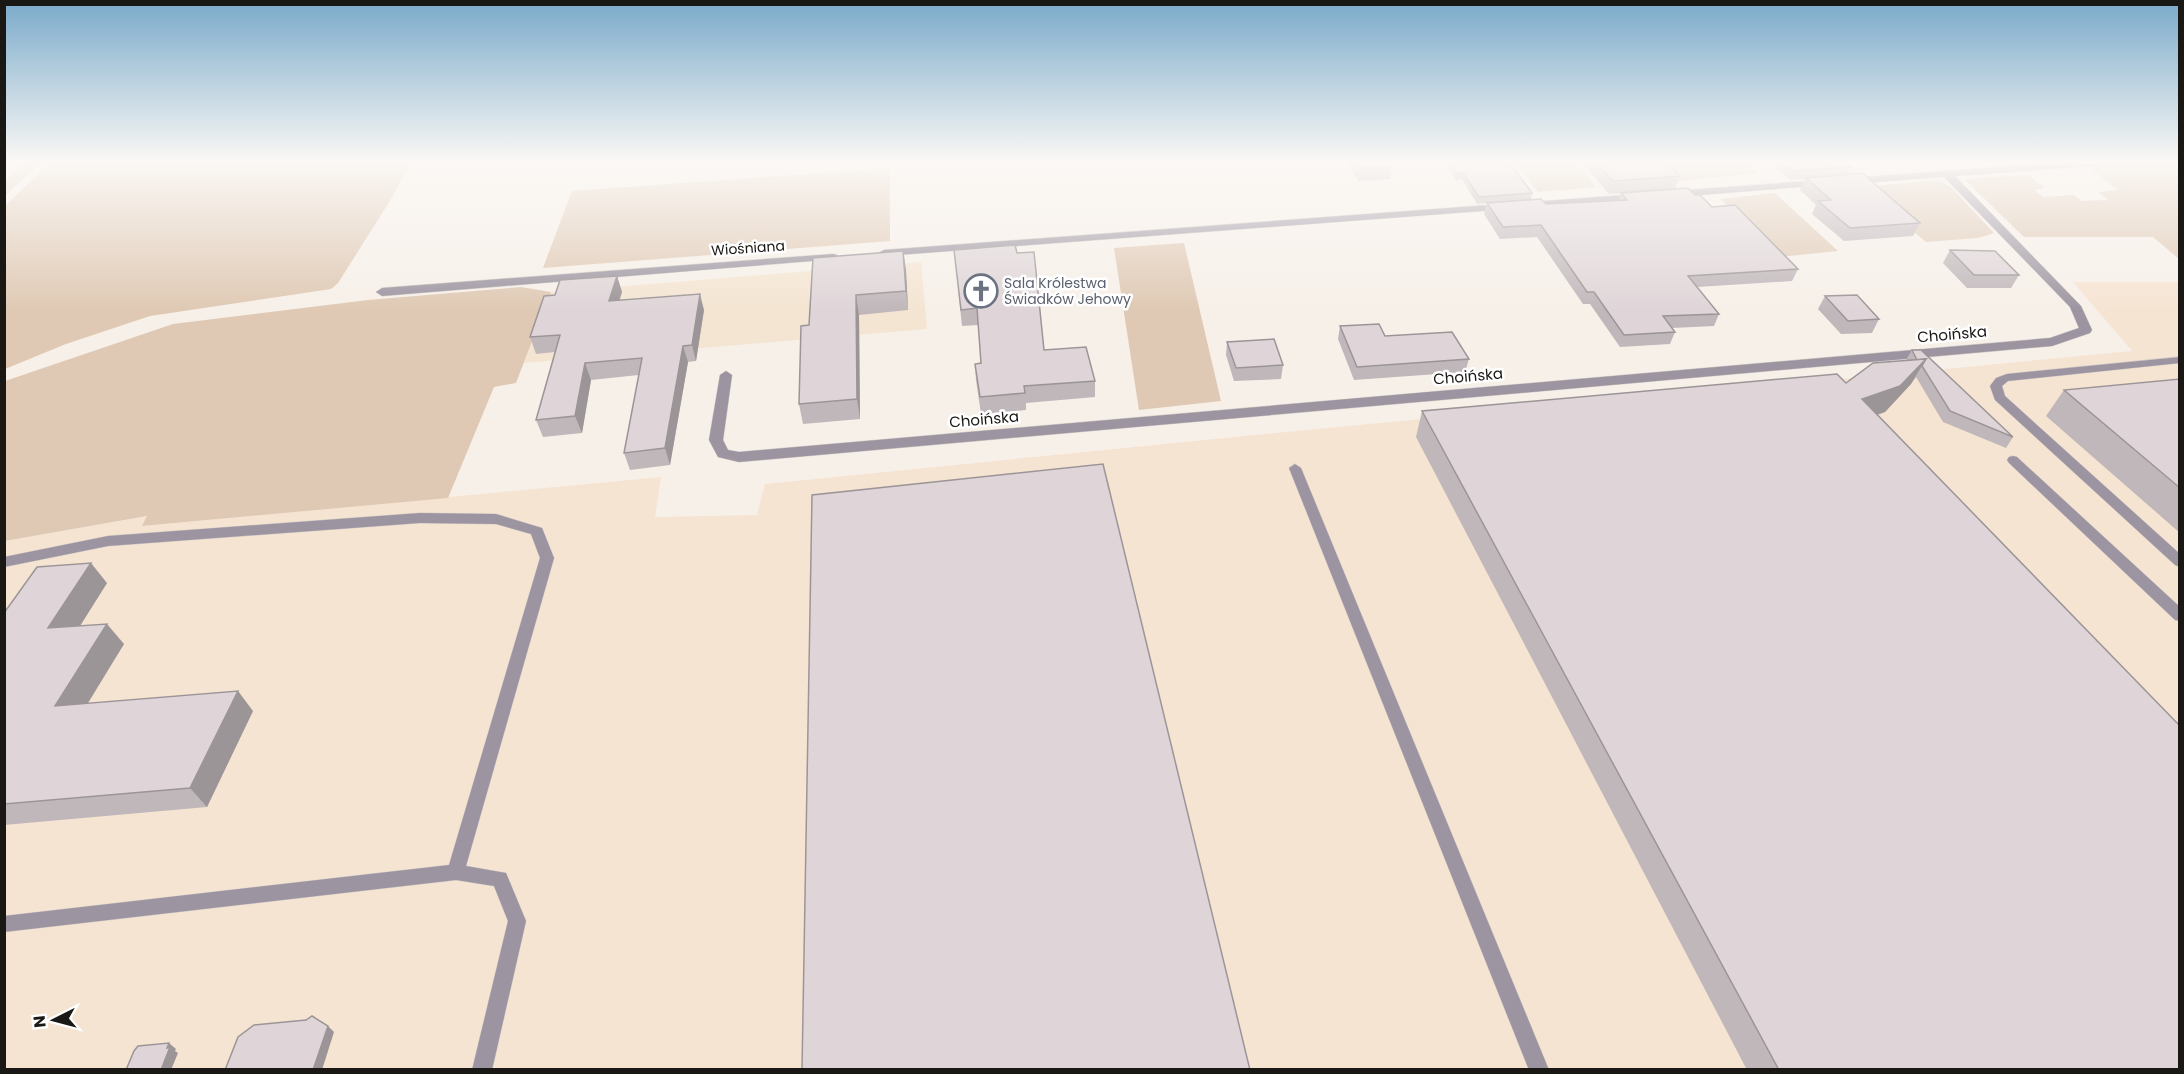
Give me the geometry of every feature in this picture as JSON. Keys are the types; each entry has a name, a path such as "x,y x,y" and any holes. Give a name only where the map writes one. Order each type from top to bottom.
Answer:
{"street":[{"path":"869,254 1452,211"},
{"name":"Choińska","path":"726,375 716,440 723,454 739,457 2052,342 2086,330 2075,306 1983,211"},
{"name":"Wiośniana","path":"382,292 845,256"}],"lane":[{"path":"2180,360 2007,378 2000,380 1996,386 1999,397 2180,562"},
{"path":"2013,460 2180,616"},
{"path":"1295,468 1539,1070"},
{"path":"4,562 108,541 420,518 496,519 537,531 547,558 456,873"},
{"path":"4,924 456,873 500,879 517,921 482,1070"}],"shaded area":[{"path":"5,211 383,211 338,283 331,289 150,316 66,344 5,369"},
{"path":"564,211 890,211 890,241 543,268"},
{"path":"1733,211 1795,211 1838,251 1779,257"},
{"path":"1890,211 1974,211 1994,233 1978,238 1926,242"},
{"path":"1997,211 2179,211 2179,259 2153,237 2024,237"},
{"path":"1184,243 1221,401 1139,410 1114,248"},
{"path":"921,262 927,329 524,363 551,292"},
{"path":"2073,282 2179,282 2179,1069 5,1070 5,541 148,516 143,526 661,477 655,517 757,515 765,484 2132,351"},
{"path":"521,287 551,292 516,383 494,387 448,498 142,526 147,516 5,541 5,381 173,324 368,300"}],"building":[{"path":"1492,211 1741,211 1798,269 1688,276 1719,314 1663,316 1675,332 1624,335 1594,292 1587,292 1541,225 1503,227"},
{"path":"1830,211 1906,211 1920,223 1850,228"},
{"path":"1015,245 1017,253 1034,252 1044,350 1086,347 1095,381 1024,386 1025,393 980,397 975,364 981,363 977,308 961,310 954,250"},
{"path":"1950,250 1995,251 2019,275 1974,275"},
{"path":"903,251 906,291 856,295 857,399 799,404 801,326 809,325 813,258"},
{"path":"617,276 609,301 700,294 692,345 683,346 665,448 624,453 642,358 585,363 575,416 536,420 560,335 530,337 544,296 555,295 560,280"},
{"path":"1857,295 1879,319 1848,321 1825,296"},
{"path":"1379,324 1385,336 1452,332 1469,359 1357,367 1340,326"},
{"path":"1274,339 1283,365 1236,368 1227,342"},
{"path":"1912,350 1921,350 2013,437 1950,411 1922,366 1926,359 1917,360"},
{"path":"1926,359 1900,386 1862,399 2180,726 2180,1070 1779,1070 1422,411 1837,374 1846,383 1873,363"},
{"path":"2180,379 2180,488 2064,390"},
{"path":"1103,464 1250,1070 802,1070 812,495"},
{"path":"91,563 48,628 107,624 55,706 238,691 190,788 4,804 4,613 37,567"},
{"path":"312,1016 328,1026 313,1070 225,1070 238,1037 254,1025 306,1020"},
{"path":"169,1043 167,1048 170,1047 161,1070 126,1070 138,1046"}],"place":[{"name":"Sala Królestwa Świadków Jehowy","path":"981,291"}]}
